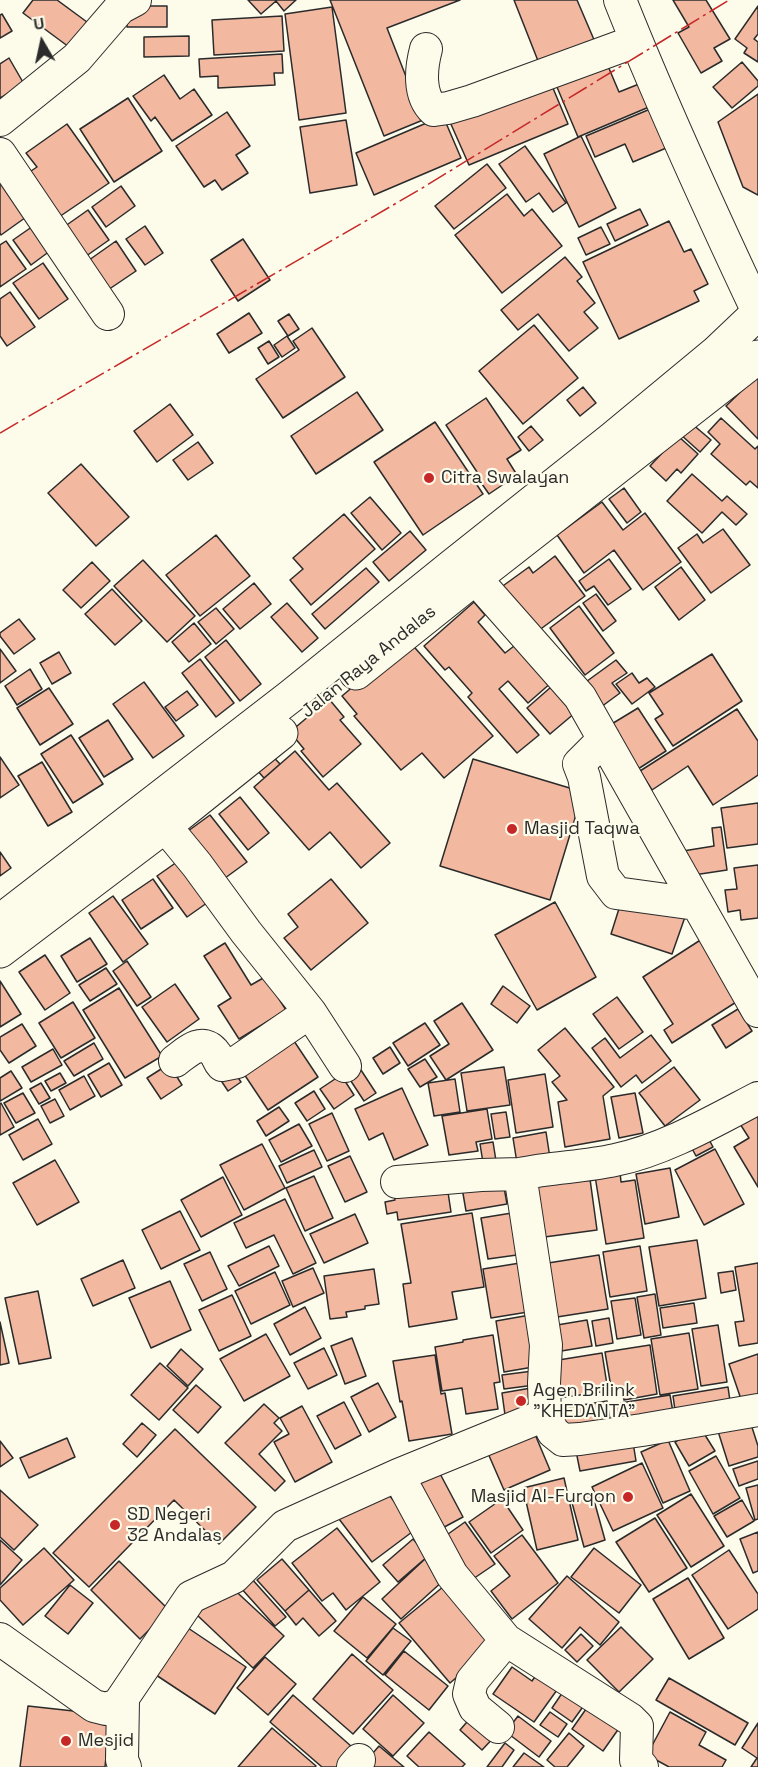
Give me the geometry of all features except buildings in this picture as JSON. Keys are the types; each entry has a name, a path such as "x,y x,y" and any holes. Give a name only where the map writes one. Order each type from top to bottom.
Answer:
{"main road":[{"path":"737,361 758,313"},
{"name":"Jalan Raya Andalas","path":"0,921 102,858 165,825 475,578 737,361"},
{"name":"Jalan Raya Andalas","path":"0,951 102,858 291,696 443,573 612,440 737,361"}],"street":[{"path":"0,120 57,76 77,58 120,8 135,0"},
{"path":"620,0 708,207 758,313"},
{"path":"426,49 421,67 422,83 428,104 434,110 472,101 636,41"},
{"path":"0,154 108,314"},
{"path":"475,578 580,697 758,1011"},
{"path":"604,739 579,764 584,777 603,876 616,893 696,904"},
{"path":"165,825 310,1012 345,1066"},
{"path":"175,1061 192,1049 206,1046 215,1053 222,1065 237,1062 310,1012"},
{"path":"397,1182 481,1174 520,1174 617,1160 657,1147 715,1121 758,1098"},
{"path":"520,1174 546,1345 545,1415 553,1432 563,1440 580,1439 758,1410"},
{"path":"0,1639 94,1706 106,1709 118,1705 191,1597 234,1577 285,1526 398,1475 545,1415"},
{"path":"398,1475 452,1575 506,1640 630,1719 637,1726 636,1760 642,1767"},
{"path":"498,1726 475,1708 469,1694 472,1681 506,1640"},
{"path":"123,1700 122,1760 124,1767"}],"power":[{"path":"0,433 419,190 729,0"}],"place":[{"name":"Citra Swalayan","path":"429,478"},
{"name":"Masjid Taqwa","path":"512,829"},
{"name":"Agen Brilink \"KHEDANTA\"","path":"521,1401"},
{"name":"Masjid Al-Furqon","path":"628,1497"},
{"name":"SD Negeri 32 Andalas","path":"115,1525"},
{"name":"Mesjid","path":"66,1741"}]}
